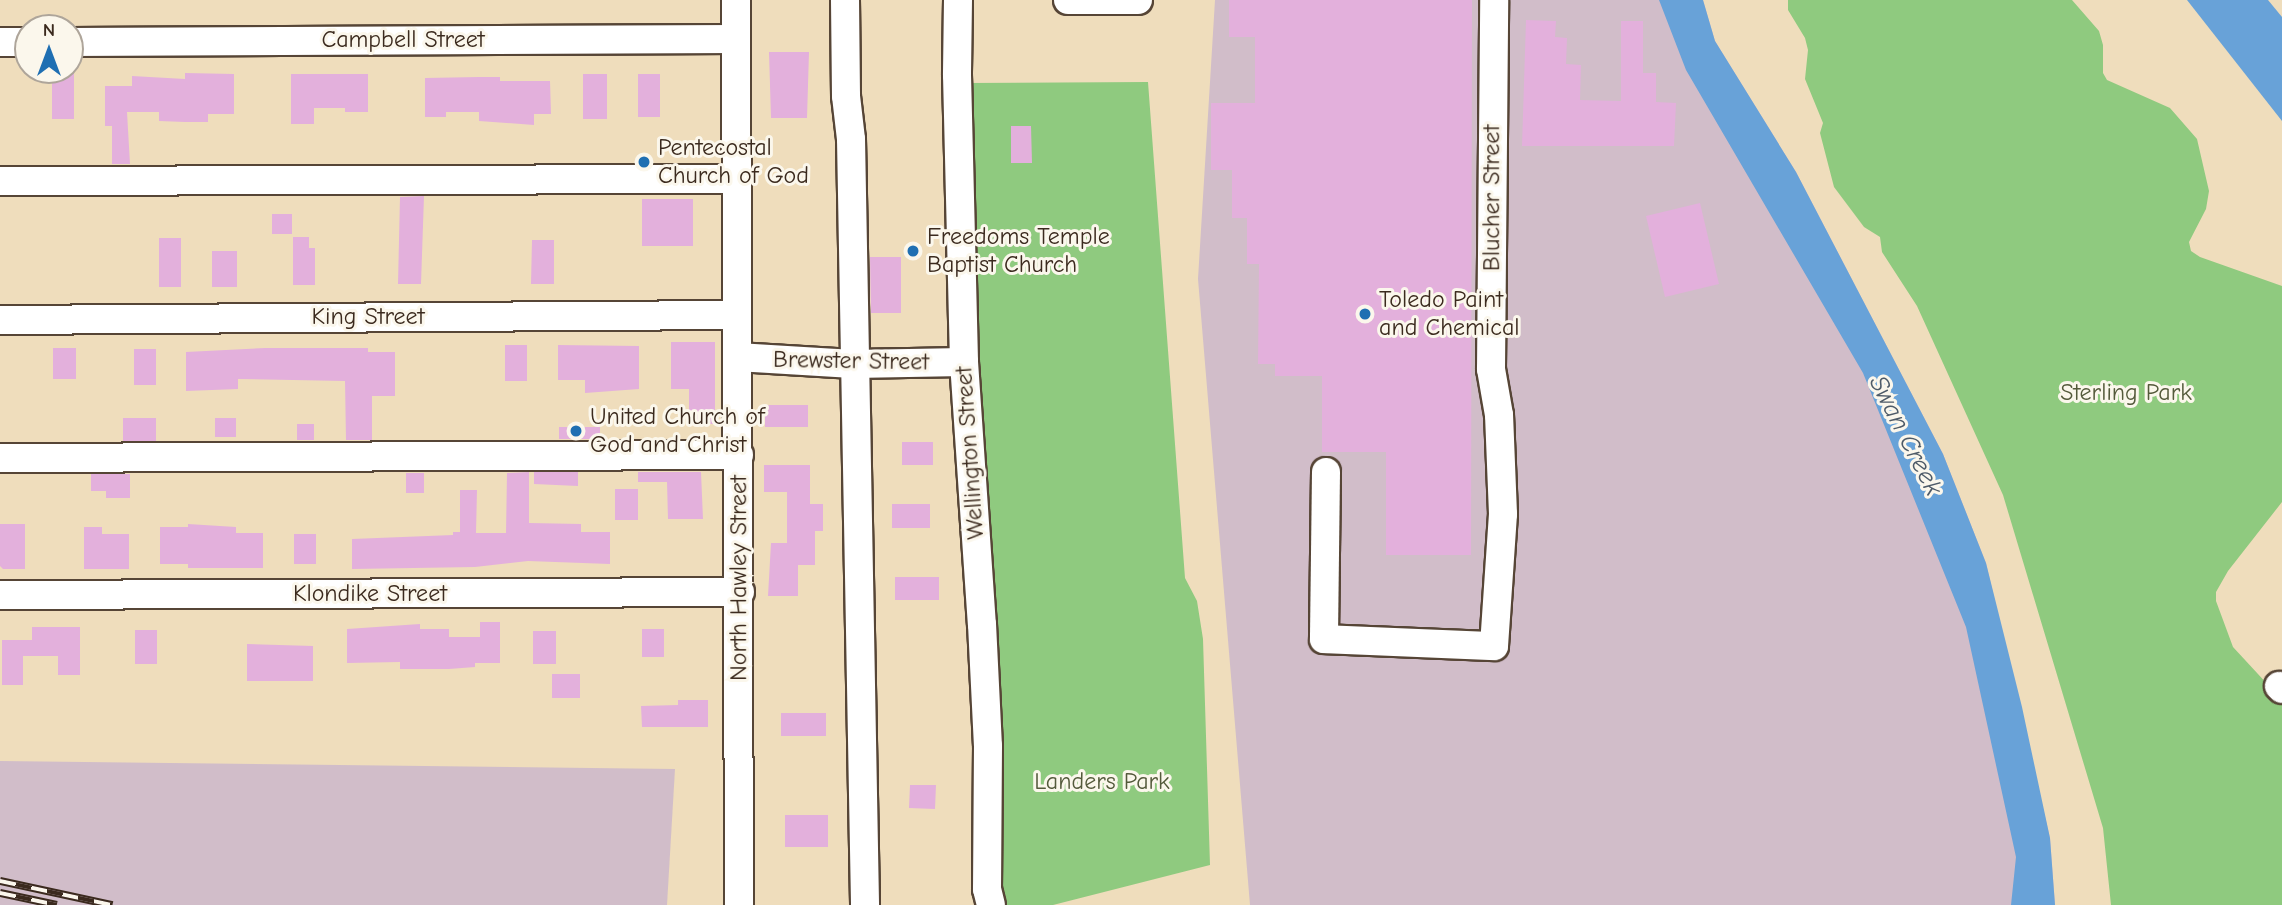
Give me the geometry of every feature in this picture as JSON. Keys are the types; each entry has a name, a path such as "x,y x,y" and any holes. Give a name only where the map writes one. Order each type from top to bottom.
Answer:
{"street":[{"name":"North Hawley Street","path":"736,0 739,905"},
{"path":"845,0 846,96 851,139 853,364 865,905"},
{"name":"Wellington Street","path":"958,0 957,75 964,362 984,651 988,746 988,889 991,905"},
{"path":"1068,0 1138,0"},
{"name":"Blucher Street","path":"1326,472 1324,639 1494,646 1503,514 1499,415 1491,369 1494,0"},
{"name":"Campbell Street","path":"84,42 736,39"},
{"path":"0,181 737,179"},
{"name":"King Street","path":"0,320 737,315"},
{"name":"Brewster Street","path":"737,357 853,364 964,362"},
{"path":"0,458 739,455"},
{"name":"Klondike Street","path":"0,595 740,592"}],"shaded area":[{"path":"1215,0 1703,0 1715,41 1796,172 1943,454 1986,563 2050,838 2055,905 1250,905 1198,279"},
{"path":"0,761 675,769 667,905 0,905"}],"green space":[{"name":"Sterling Park","path":"1788,0 2072,0 2099,31 2103,45 2103,73 2107,80 2170,108 2197,139 2209,191 2206,209 2189,242 2191,251 2200,257 2282,286 2282,502 2228,571 2216,592 2216,601 2233,647 2282,700 2282,905 2111,905 2103,828 2003,495 1917,306 1882,252 1880,237 1864,227 1834,187 1820,133 1823,123 1805,79 1808,50 1805,38 1788,10"},
{"name":"Landers Park","path":"1148,82 1185,578 1197,601 1203,639 1210,865 1053,905 997,905 973,347 966,83"}],"water":[{"name":"Swan Creek","path":"1659,0 1703,0 1715,41 1796,172 1943,454 1986,563 2022,707 2050,838 2055,905 2011,905 2016,857 1966,627 1863,373 1686,70"},
{"path":"2187,0 2268,0 2282,17 2282,121"}],"building":[{"name":"Toledo Paint and Chemical","path":"1229,0 1472,0 1471,555 1386,555 1386,452 1322,452 1322,376 1275,376 1275,364 1258,364 1259,264 1247,264 1247,218 1232,218 1232,170 1211,170 1211,103 1255,103 1255,37 1229,37"},
{"path":"1526,20 1556,21 1555,37 1567,38 1566,64 1581,65 1580,100 1621,101 1621,21 1643,21 1643,73 1656,73 1656,102 1676,103 1674,146 1522,146"},
{"path":"769,52 809,52 807,118 771,118"},
{"path":"185,73 234,74 234,114 208,114 208,122 185,122 159,121 159,112 127,112 130,164 112,164 112,126 105,126 105,86 132,86 132,76 185,79"},
{"path":"291,74 368,74 368,112 345,112 345,108 314,108 314,124 291,124"},
{"path":"583,74 607,74 607,119 583,119"},
{"path":"638,74 660,74 660,117 638,117"},
{"path":"500,77 500,81 550,81 551,114 534,114 534,125 479,121 479,112 446,112 446,117 425,117 425,78"},
{"path":"52,84 74,84 74,119 52,119"},
{"path":"1011,126 1031,126 1032,163 1011,163"},
{"path":"424,196 421,284 398,284 400,197"},
{"path":"642,199 693,199 693,246 642,246"},
{"path":"1700,203 1719,284 1665,297 1646,216"},
{"path":"272,214 292,214 292,234 272,234"},
{"path":"293,237 309,237 309,248 315,248 315,285 293,285"},
{"path":"159,238 181,238 181,287 159,287"},
{"path":"532,240 554,240 554,284 531,284"},
{"path":"212,251 237,251 237,287 212,287"},
{"path":"870,257 901,257 901,313 871,313"},
{"path":"671,342 715,342 715,424 697,424 697,412 689,412 689,389 671,389"},
{"path":"505,345 527,345 527,381 505,381"},
{"path":"558,345 639,346 639,389 585,393 585,380 558,380"},
{"path":"53,348 76,348 76,379 53,379"},
{"path":"265,348 368,348 368,352 395,352 395,396 372,396 372,440 346,440 345,381 238,379 238,389 186,391 186,352"},
{"path":"134,349 156,349 156,385 134,385"},
{"path":"765,405 808,405 808,427 765,427"},
{"path":"123,418 156,418 156,441 123,441"},
{"path":"215,418 236,418 236,437 215,437"},
{"path":"297,424 314,424 314,440 297,440"},
{"path":"559,427 600,427 600,439 559,439"},
{"path":"902,442 933,442 933,465 902,465"},
{"path":"764,465 810,465 810,504 823,504 823,531 815,531 815,565 798,565 798,596 768,596 771,543 787,543 787,492 764,492"},
{"path":"529,472 529,523 581,524 581,532 610,532 610,564 528,561 475,567 352,569 352,539 453,535 453,532 460,532 460,490 477,490 476,533 506,533 507,473"},
{"path":"534,472 578,472 578,486 534,484"},
{"path":"638,472 701,472 703,519 668,519 667,482 638,482"},
{"path":"406,473 424,473 424,493 406,493"},
{"path":"91,474 130,474 130,498 106,498 106,491 91,491"},
{"path":"615,489 638,489 638,520 615,520"},
{"path":"892,504 930,504 930,528 892,528"},
{"path":"0,524 25,524 25,569 3,569 0,566"},
{"path":"188,524 236,527 236,533 263,533 263,568 188,568 188,564 160,564 160,527 188,527"},
{"path":"84,527 102,527 102,534 129,534 129,569 84,569"},
{"path":"294,534 316,534 316,564 294,564"},
{"path":"895,577 939,577 939,600 895,600"},
{"path":"480,622 500,622 500,663 475,663 475,667 449,669 400,669 400,662 347,663 347,629 420,624 420,629 449,629 449,637 480,637"},
{"path":"32,627 80,627 80,675 58,675 58,656 23,656 23,685 2,685 2,640 32,640"},
{"path":"642,629 664,629 664,657 642,657"},
{"path":"135,630 157,630 157,664 135,664"},
{"path":"533,631 556,631 556,664 533,664"},
{"path":"247,644 313,646 313,681 247,681"},
{"path":"552,674 580,674 580,698 552,698"},
{"path":"678,700 708,700 708,727 642,727 641,706 678,705"},
{"path":"781,713 826,713 826,736 781,736"},
{"path":"910,785 936,785 935,809 909,808"},
{"path":"785,815 828,815 828,847 785,847"}],"railway":[{"path":"0,881 112,905"},
{"path":"0,893 57,905"}],"place":[{"name":"Pentecostal Church of God","path":"644,162"},
{"name":"Freedoms Temple Baptist Church","path":"913,251"},
{"name":"Toledo Paint and Chemical","path":"1365,314"},
{"name":"United Church of God and Christ","path":"576,431"}]}
